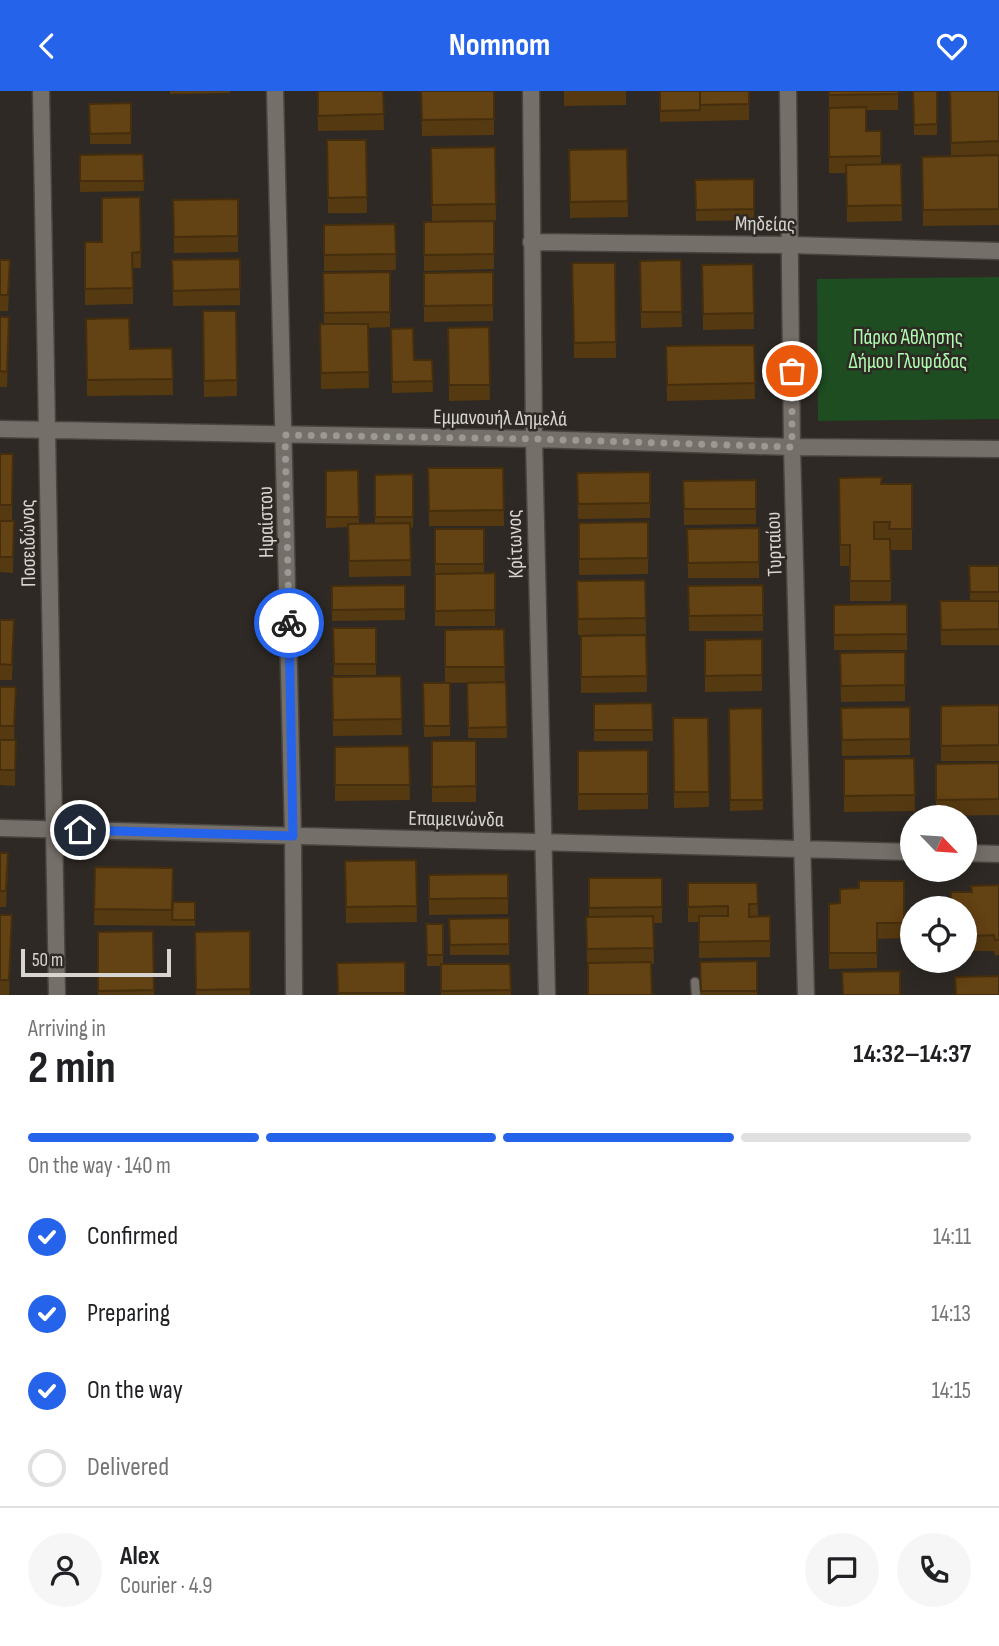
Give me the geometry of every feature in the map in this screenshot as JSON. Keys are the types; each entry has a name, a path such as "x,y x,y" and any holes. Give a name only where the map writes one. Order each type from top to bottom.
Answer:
{"street":[{"name":"Ποσειδώνος","path":"41,91 57,995"},
{"name":"Ηφαίστου","path":"275,91 285,435 294,995"},
{"name":"Κρίτωνος","path":"531,91 534,439 547,995"},
{"name":"Τυρταίου","path":"788,91 792,447 806,995"},
{"name":"Μηδείας","path":"531,241 999,251"},
{"name":"Εμμανουήλ Δημελά","path":"0,429 534,439 792,447 999,449"},
{"name":"Επαμεινώνδα","path":"0,828 900,852"},
{"path":"977,853 999,854"}],"lane":[{"path":"695,982 696,995"}],"green space":[{"name":"Πάρκο Άθλησης Δήμου Γλυφάδας","path":"999,277 999,419 818,421 817,279"}],"building":[{"path":"318,91 383,91 384,114 318,116"},
{"path":"421,91 494,91 494,119 422,120"},
{"path":"660,91 700,91 700,110 660,111"},
{"path":"700,91 749,91 749,104 700,105"},
{"path":"829,91 898,91 898,94 829,95"},
{"path":"913,91 937,91 937,124 914,125"},
{"path":"950,91 999,91 999,141 951,143"},
{"path":"131,103 131,133 90,134 89,104"},
{"path":"866,107 866,131 881,131 881,156 829,157 829,108"},
{"path":"327,140 366,140 367,197 328,198"},
{"path":"495,147 496,204 432,205 431,148"},
{"path":"627,149 628,201 570,202 569,150"},
{"path":"143,154 144,181 80,181 80,155"},
{"path":"999,155 999,209 923,210 922,157"},
{"path":"901,164 902,205 847,206 846,165"},
{"path":"754,179 754,209 696,210 695,180"},
{"path":"140,197 141,252 132,253 133,288 85,289 85,242 102,242 102,198"},
{"path":"238,199 238,236 174,237 173,200"},
{"path":"494,221 494,254 424,255 424,222"},
{"path":"395,224 396,254 324,255 324,225"},
{"path":"240,259 240,289 173,291 172,260"},
{"path":"0,260 10,260 8,295 0,295"},
{"path":"681,260 682,312 641,312 640,261"},
{"path":"572,263 615,263 616,342 574,343"},
{"path":"753,264 754,313 703,314 702,265"},
{"path":"390,272 390,312 324,313 323,273"},
{"path":"493,272 493,305 424,306 424,273"},
{"path":"203,311 236,311 237,380 204,381"},
{"path":"0,317 9,317 7,372 0,371"},
{"path":"129,318 130,349 172,348 173,379 87,380 86,319"},
{"path":"320,324 368,324 369,372 321,373"},
{"path":"489,327 490,385 449,385 448,328"},
{"path":"413,328 414,360 432,360 433,381 392,382 391,329"},
{"path":"754,345 755,383 667,385 666,346"},
{"path":"0,454 13,454 12,505 0,505"},
{"path":"428,468 503,468 504,510 429,511"},
{"path":"358,470 359,517 326,517 326,471"},
{"path":"650,472 650,503 578,504 577,473"},
{"path":"413,474 413,517 375,517 375,475"},
{"path":"882,477 881,484 912,484 912,529 889,529 890,522 874,522 874,539 890,539 891,581 850,581 850,545 840,545 839,478"},
{"path":"756,480 756,509 684,509 683,481"},
{"path":"0,521 14,521 13,557 0,557"},
{"path":"648,522 648,558 579,559 579,523"},
{"path":"410,523 411,560 349,561 348,524"},
{"path":"759,528 759,562 688,563 687,529"},
{"path":"435,529 484,529 484,564 435,564"},
{"path":"969,566 999,566 999,592 970,592"},
{"path":"495,573 495,610 435,611 435,574"},
{"path":"645,580 646,618 578,619 577,581"},
{"path":"405,585 405,609 332,610 332,586"},
{"path":"763,585 763,615 689,616 688,586"},
{"path":"940,601 999,601 999,629 941,630"},
{"path":"907,604 907,634 834,635 834,605"},
{"path":"0,620 14,620 12,665 0,664"},
{"path":"333,628 376,628 376,664 334,664"},
{"path":"504,629 505,667 445,667 445,630"},
{"path":"646,635 647,676 581,677 581,636"},
{"path":"762,639 762,675 705,676 705,640"},
{"path":"905,652 905,685 841,686 840,653"},
{"path":"401,676 402,719 333,720 332,677"},
{"path":"506,682 507,727 468,728 467,683"},
{"path":"423,683 450,683 450,726 424,726"},
{"path":"0,687 16,687 14,726 0,726"},
{"path":"652,703 653,730 594,730 594,704"},
{"path":"999,705 999,745 941,746 941,706"},
{"path":"910,707 910,739 842,740 841,708"},
{"path":"762,708 763,800 730,800 729,709"},
{"path":"673,718 708,718 709,792 674,792"},
{"path":"0,740 16,740 15,770 0,770"},
{"path":"432,741 476,741 476,786 432,787"},
{"path":"409,746 410,785 335,785 335,747"},
{"path":"648,750 648,794 578,794 578,751"},
{"path":"914,758 915,795 844,796 844,759"},
{"path":"999,763 999,799 936,800 936,764"},
{"path":"0,853 8,853 6,891 0,891"},
{"path":"416,860 417,906 346,907 345,861"},
{"path":"95,867 173,868 172,910 94,909"},
{"path":"508,874 508,898 429,899 429,875"},
{"path":"589,878 662,878 662,907 589,908"},
{"path":"859,881 904,882 904,896 900,896 900,923 877,923 877,953 829,953 829,904 840,903 840,889 859,888"},
{"path":"688,883 757,883 758,904 749,904 749,917 770,916 770,941 699,942 699,916 728,916 728,906 688,907"},
{"path":"999,885 999,940 995,940 994,935 977,936 977,896 951,896 951,892 972,892 971,886"},
{"path":"173,902 195,902 195,920 172,920"},
{"path":"0,915 12,915 9,980 0,980"},
{"path":"653,916 654,948 587,949 586,917"},
{"path":"509,918 509,944 450,945 449,919"},
{"path":"426,924 443,924 443,955 427,955"},
{"path":"153,931 154,990 98,991 98,932"},
{"path":"250,931 250,989 196,990 195,932"},
{"path":"757,961 757,991 701,991 700,962"},
{"path":"405,962 405,993 338,993 337,963"},
{"path":"651,962 652,995 588,995 588,963"},
{"path":"441,964 510,964 511,990 441,991"},
{"path":"900,971 900,995 843,995 842,972"},
{"path":"999,976 999,995 956,995 955,977"}],"way so far":[{"path":"289,623 285,435 792,447 792,371"}],"route":[{"path":"80,830 293,836 289,623"}]}
